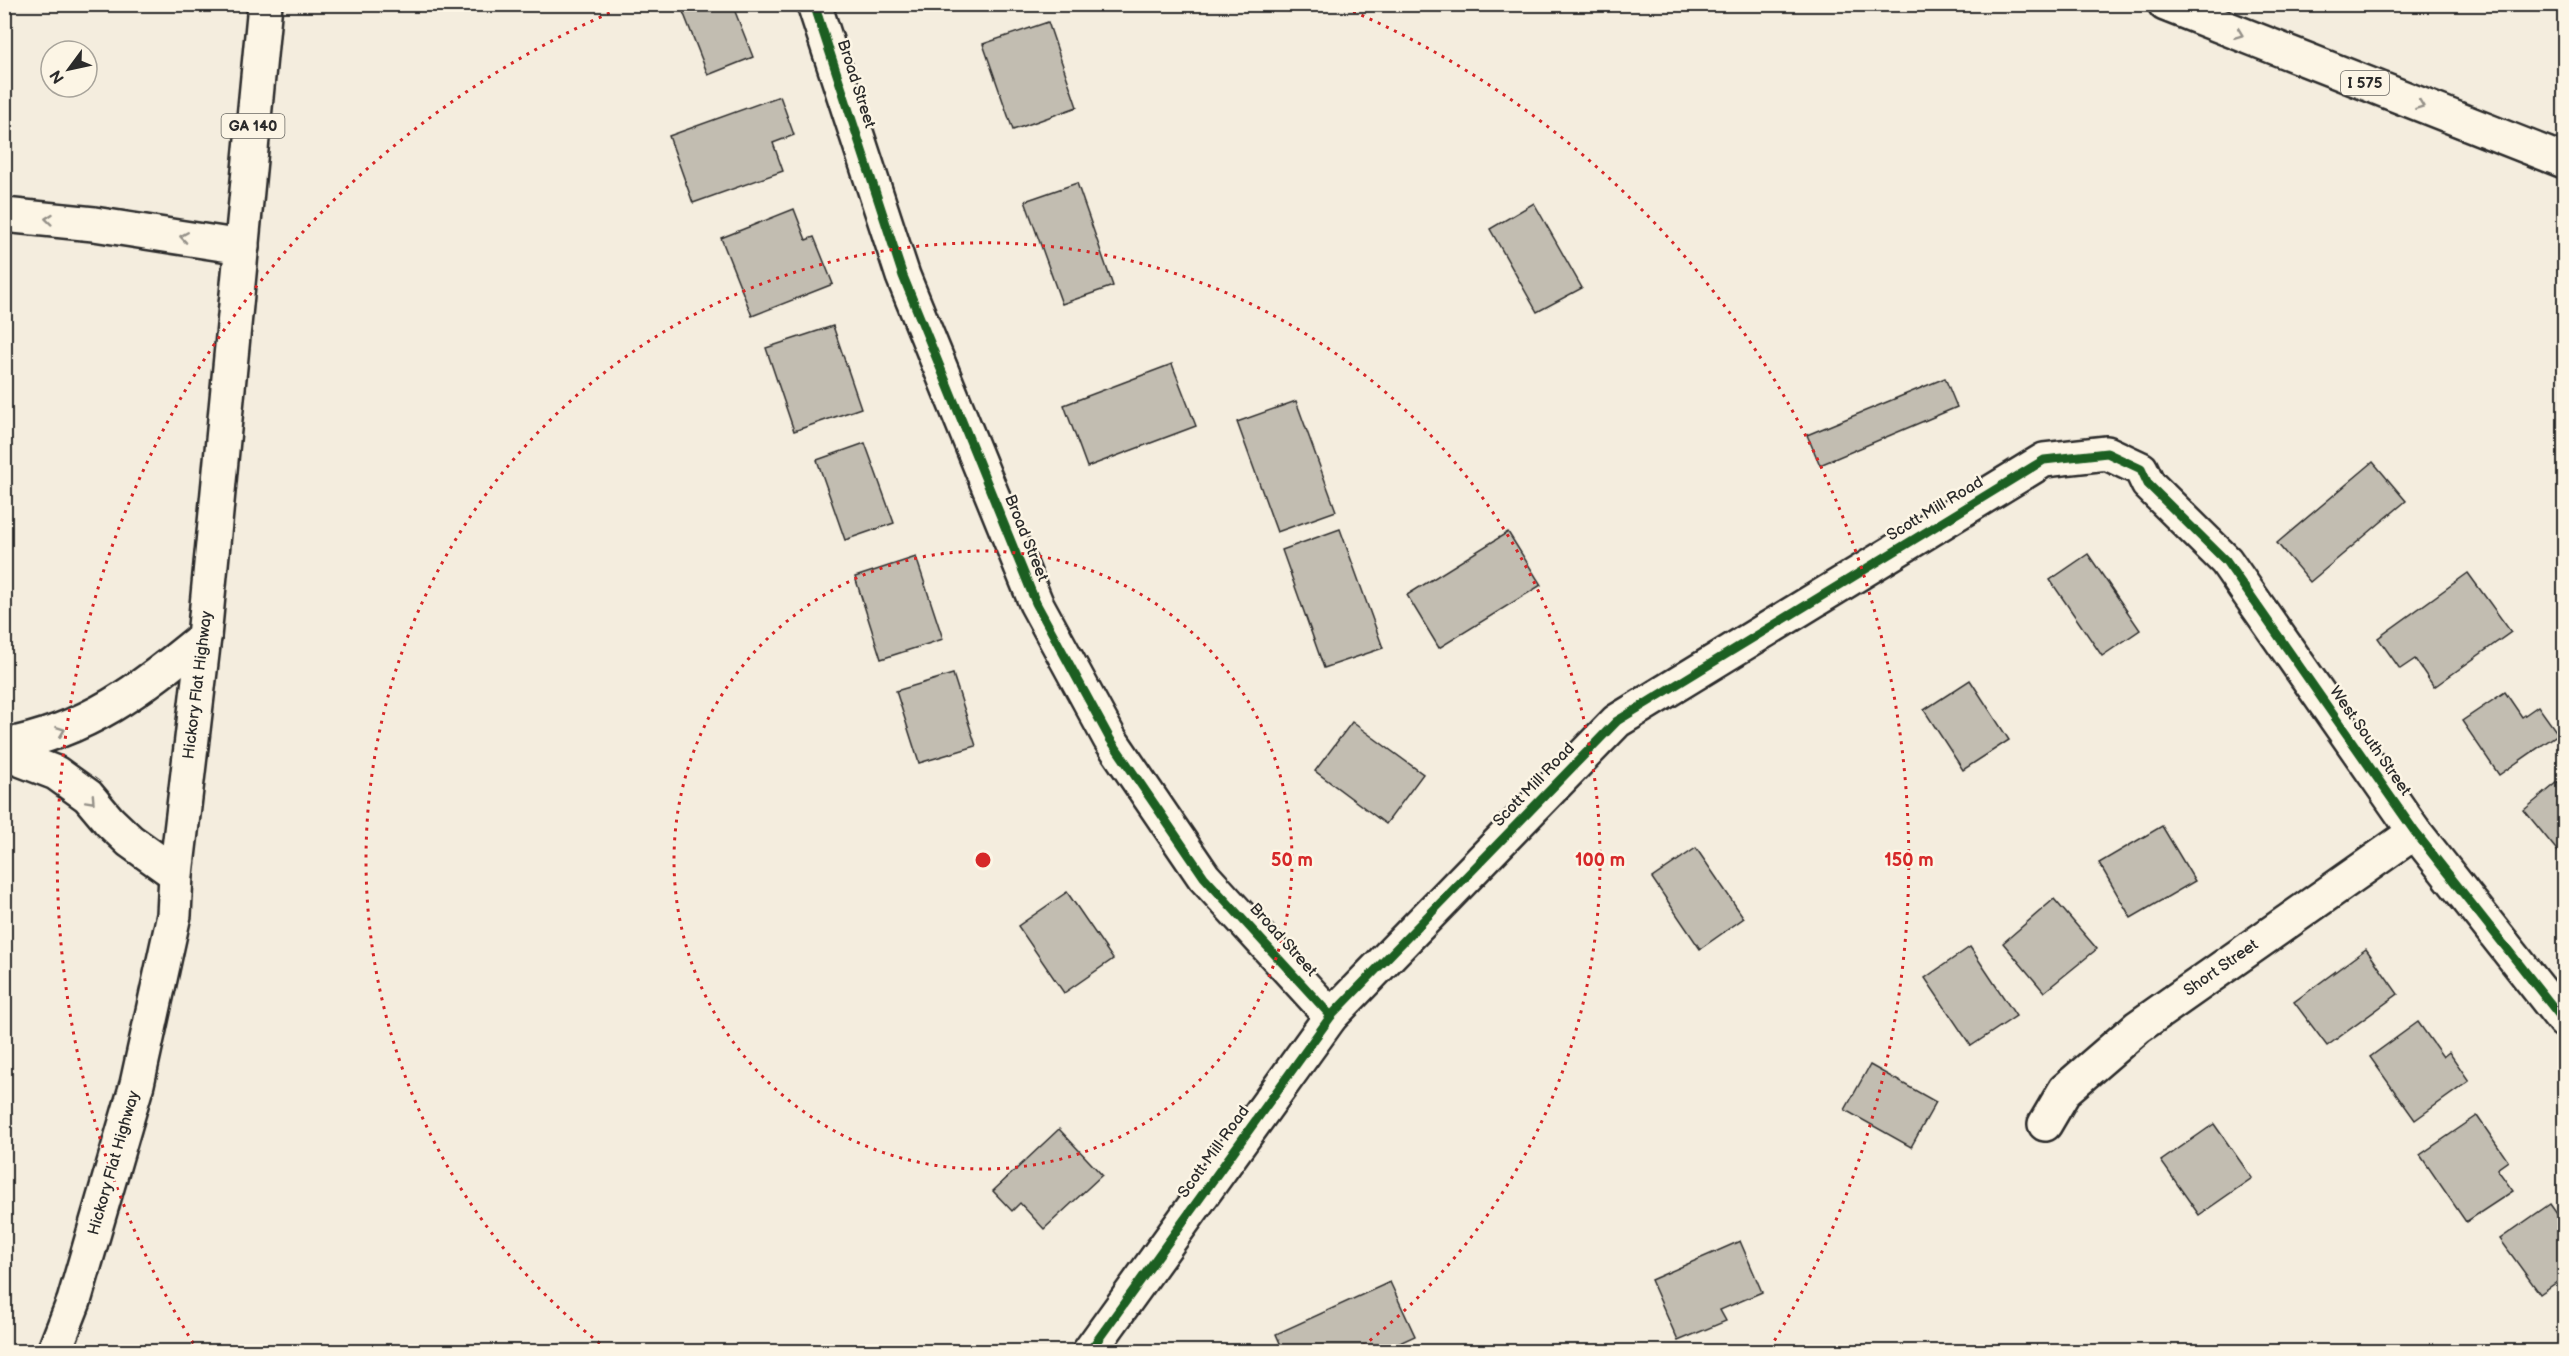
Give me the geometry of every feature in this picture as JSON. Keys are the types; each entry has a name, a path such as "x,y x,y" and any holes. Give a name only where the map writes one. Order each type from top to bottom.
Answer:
{"main road":[{"name":"Hickory Flat Highway","path":"54,1352 74,1301 137,1084 174,915 176,874 204,638 265,4"},
{"name":"Broad Street","path":"814,4 903,276 1036,603 1110,739 1204,877 1331,1016"},
{"name":"I 575","path":"2165,4 2565,161"},
{"path":"4,215 94,224 242,247"},
{"name":"Scott Mill Road","path":"1089,1352 1331,1016 1617,721 2044,460 2107,453 2140,469 2148,483"},
{"name":"West South Street","path":"2148,483 2226,561 2415,832 2565,1021"},
{"path":"4,746 63,730 113,706 148,683 204,638"},
{"path":"4,753 57,773 88,796 130,841 176,874"},
{"name":"Short Street","path":"2045,1124 2065,1090 2138,1027 2415,832"}],"building":[{"path":"680,4 732,4 753,57 708,75"},
{"path":"1048,22 1077,107 1013,130 983,44"},
{"path":"780,96 794,135 773,143 783,171 693,203 669,136"},
{"path":"1077,183 1113,286 1062,304 1025,201"},
{"path":"1534,203 1582,288 1537,312 1490,229"},
{"path":"794,209 806,240 814,237 833,284 752,316 721,238"},
{"path":"833,326 861,408 794,431 766,348"},
{"path":"1172,364 1196,426 1087,467 1064,405"},
{"path":"1945,378 1957,407 1820,465 1807,435"},
{"path":"1296,401 1336,511 1277,532 1237,422"},
{"path":"865,443 894,523 845,540 817,460"},
{"path":"2373,462 2406,501 2310,582 2277,543"},
{"path":"1340,529 1383,648 1324,668 1282,550"},
{"path":"1508,532 1541,585 1439,648 1407,595"},
{"path":"2088,554 2140,630 2102,656 2050,580"},
{"path":"916,557 943,639 881,659 855,577"},
{"path":"2468,573 2511,632 2434,687 2415,659 2400,669 2378,638"},
{"path":"953,674 976,746 919,763 896,691"},
{"path":"1970,680 2009,740 1963,770 1924,710"},
{"path":"2505,692 2522,717 2538,706 2558,734 2499,775 2462,721"},
{"path":"1352,722 1423,774 1386,824 1315,771"},
{"path":"2564,777 2564,859 2524,810"},
{"path":"2162,826 2195,881 2131,918 2099,863"},
{"path":"1696,848 1744,918 1700,949 1652,878"},
{"path":"1067,892 1113,959 1064,993 1018,926"},
{"path":"2054,899 2097,949 2044,992 2003,943"},
{"path":"1970,947 2016,1016 1971,1046 1925,978"},
{"path":"2366,949 2398,994 2327,1046 2294,1002"},
{"path":"2418,1022 2443,1057 2449,1052 2469,1081 2415,1120 2370,1057"},
{"path":"1870,1065 1936,1102 1911,1147 1845,1110"},
{"path":"2477,1116 2508,1161 2497,1169 2513,1191 2466,1222 2420,1155"},
{"path":"2214,1124 2252,1178 2199,1215 2161,1161"},
{"path":"1059,1129 1102,1175 1044,1229 1020,1203 1012,1211 993,1191"},
{"path":"2550,1204 2564,1224 2564,1277 2540,1294 2500,1239"},
{"path":"1740,1241 1762,1292 1720,1310 1726,1321 1678,1341 1651,1280"},
{"path":"1390,1282 1415,1336 1380,1352 1284,1352 1276,1334"}],"cycle path":[{"path":"814,4 903,276 1036,603 1110,739 1204,877 1331,1016"},
{"path":"1089,1352 1331,1016 1617,721 2044,460 2107,453 2141,469 2148,484 2226,561 2415,832 2564,1021"}]}
